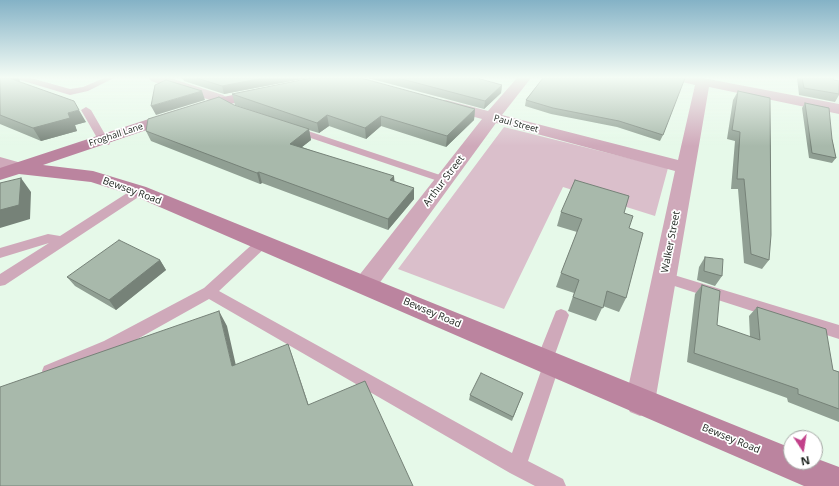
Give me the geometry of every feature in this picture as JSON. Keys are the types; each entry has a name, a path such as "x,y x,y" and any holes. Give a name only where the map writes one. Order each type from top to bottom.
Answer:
{"street":[{"path":"222,101 229,105"},
{"name":"Froghall Lane","path":"0,174 104,141 124,132 242,101"},
{"name":"Paul Street","path":"429,101 684,168"},
{"name":"Arthur Street","path":"364,285 446,180 505,101"},
{"name":"Walker Street","path":"640,402 684,168 691,101"},
{"path":"797,101 839,109"},
{"path":"93,177 91,167 92,160 104,141"},
{"path":"0,162 18,168"},
{"name":"Bewsey Road","path":"18,168 93,177 139,191 839,484"}],"lane":[{"path":"86,110 104,141"},
{"path":"286,127 446,180"},
{"path":"0,281 139,191"},
{"path":"0,253 48,238 61,241"},
{"path":"35,377 110,346 209,292 262,243"},
{"path":"664,277 839,332"},
{"path":"209,292 516,466 556,486"},
{"path":"516,466 561,315"}],"shaded area":[{"path":"504,127 668,168 655,216 563,187 504,309 398,269"}],"building":[{"path":"0,101 73,101 79,110 68,113 70,118 33,128 0,115"},
{"path":"152,101 169,101 151,106"},
{"path":"207,101 226,101 234,105 309,129 290,144 394,176 390,180 414,188 388,219 259,172 257,173 146,131 148,119"},
{"path":"252,101 444,101 475,109 447,136 381,116 365,128 327,115 317,123"},
{"path":"528,101 676,101 663,135 619,121 553,108"},
{"path":"737,101 770,101 771,235 769,260 751,254 744,179 737,179 740,132 732,130"},
{"path":"805,103 829,108 832,139 836,158 812,153"},
{"path":"21,178 19,205 0,210 0,183"},
{"path":"575,180 629,196 624,213 633,216 629,228 643,233 626,298 607,291 603,308 573,297 579,280 561,273 582,219 561,212"},
{"path":"119,240 160,260 109,300 67,277"},
{"path":"705,257 723,259 722,276 704,271"},
{"path":"702,285 720,291 717,325 760,340 757,307 826,329 833,370 839,372 839,409 798,394 798,389 694,353"},
{"path":"219,311 232,366 288,344 308,405 365,381 413,486 0,486 0,387"},
{"path":"481,373 523,393 513,417 470,395"}]}
